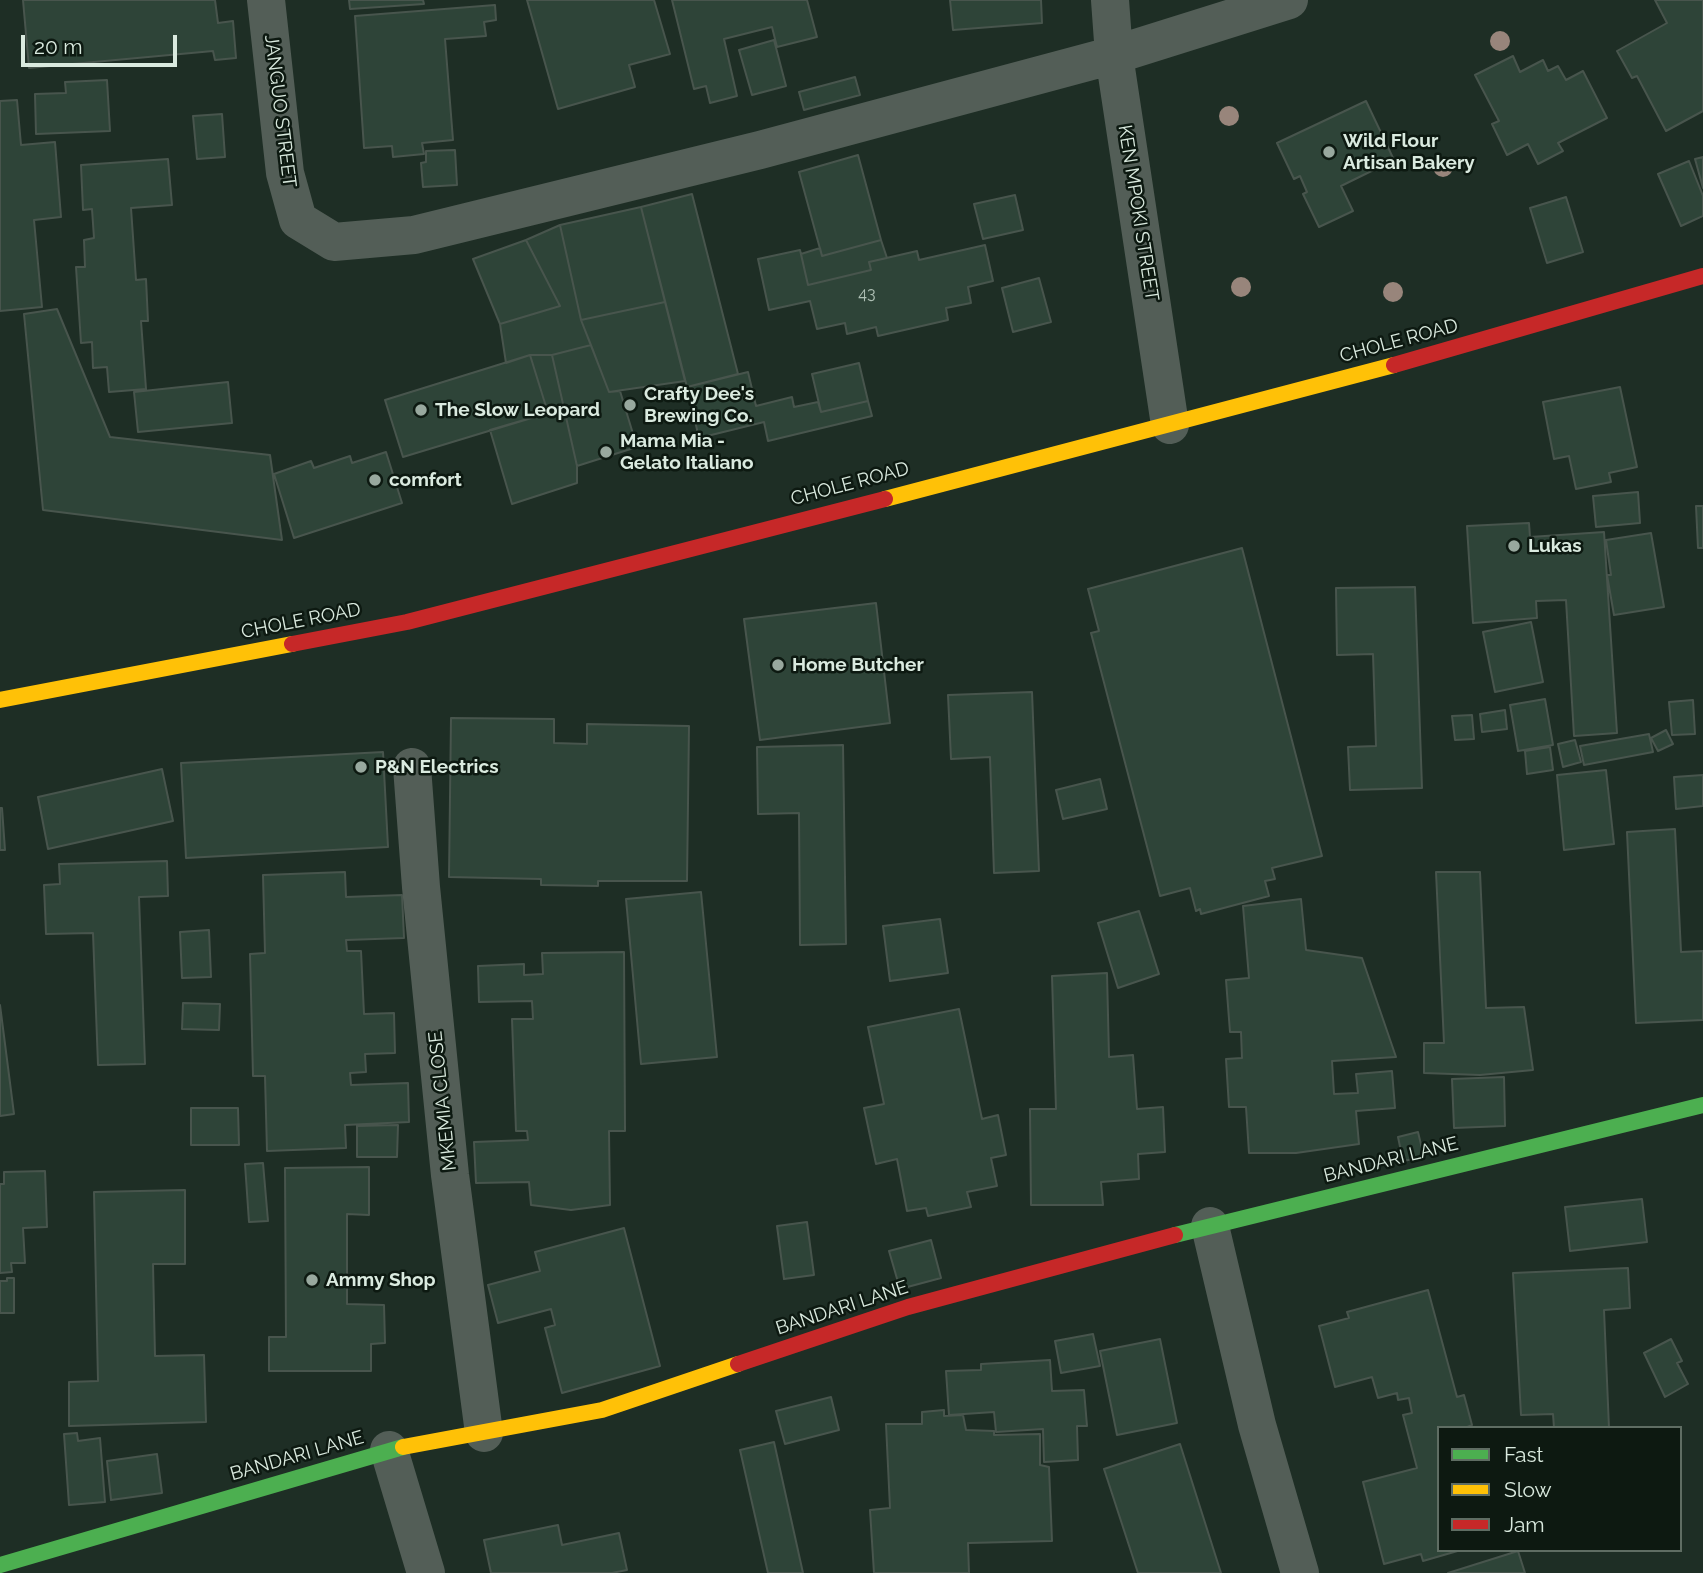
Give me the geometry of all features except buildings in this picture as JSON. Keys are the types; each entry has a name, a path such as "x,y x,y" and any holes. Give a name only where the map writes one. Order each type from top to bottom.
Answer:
{"street":[{"name":"JANGUO STREET","path":"266,0 285,173 298,220 334,242 365,241 428,232 761,150 1114,54"},
{"name":"KEN MPOKI STREET","path":"1110,0 1114,54 1170,425"},
{"path":"1114,54 1289,0"},
{"name":"CHOLE ROAD","path":"0,700 407,622 989,469 1170,425 1490,339 1703,276"},
{"name":"MKEMIA CLOSE","path":"412,767 421,887 450,1175 484,1433"},
{"name":"BANDARI LANE","path":"0,1565 389,1450 602,1410 908,1307 1210,1226 1703,1105"},
{"path":"1210,1226 1257,1425 1300,1573"},
{"path":"389,1450 426,1573"}],"traffic: fast":[{"path":"1175,1235 1703,1105"},
{"path":"0,1565 403,1447"}],"traffic: slow":[{"path":"885,499 1394,365"},
{"path":"0,700 292,644"},
{"path":"403,1447 602,1410 738,1364"}],"traffic: jam":[{"path":"1394,365 1703,276"},
{"path":"292,644 407,622 885,499"},
{"path":"738,1364 908,1307 1175,1235"}],"place":[{"name":"Wild Flour Artisan Bakery","path":"1329,152"},
{"name":"Crafty Dee's Brewing Co.","path":"630,405"},
{"name":"The Slow Leopard","path":"421,410"},
{"name":"Mama Mia - Gelato Italiano","path":"606,452"},
{"name":"comfort","path":"375,480"},
{"name":"Lukas","path":"1514,546"},
{"name":"Home Butcher","path":"778,665"},
{"name":"P&N Electrics","path":"361,767"},
{"name":"Ammy Shop","path":"312,1280"}]}
